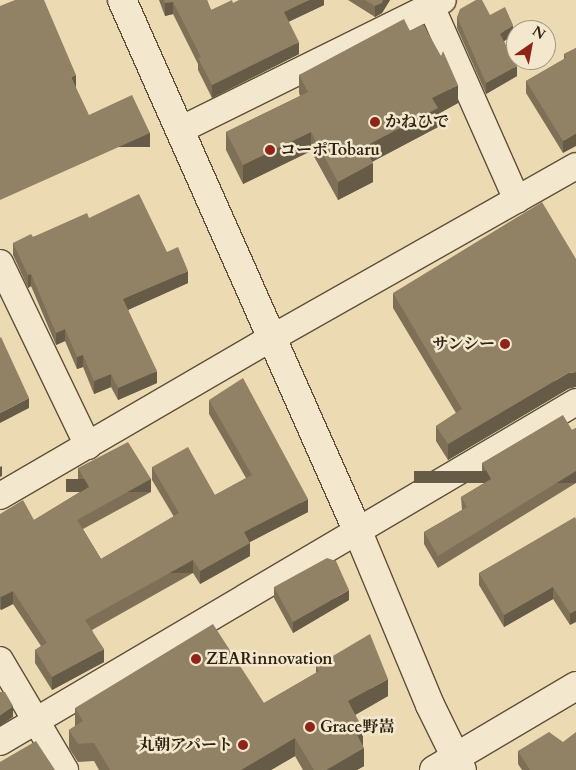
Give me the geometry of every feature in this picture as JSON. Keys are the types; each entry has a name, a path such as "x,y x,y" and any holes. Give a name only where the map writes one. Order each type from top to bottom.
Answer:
{"street":[{"path":"122,0 358,532 430,705 450,766 576,686"},
{"path":"180,130 435,2 517,200"},
{"path":"0,496 272,338 576,166"},
{"path":"0,263 88,446"},
{"path":"0,742 576,402"},
{"path":"0,660 65,770"}],"building":[{"path":"15,0 44,0 76,75 71,77 89,115 132,95 150,133 0,200 0,6"},
{"path":"164,0 207,0 211,10 232,0 233,3 239,0 309,0 284,12 299,42 212,85 198,58 201,57 173,2 165,3"},
{"path":"365,0 383,0 382,3 375,6"},
{"path":"476,0 482,0 490,15 505,7 511,20 506,20 506,30 500,34 506,45 506,70 510,70 486,83 457,17 460,9"},
{"path":"404,19 410,31 423,24 441,56 443,51 458,85 432,98 438,108 364,147 373,163 338,182 311,132 243,165 226,132 308,92 299,75"},
{"path":"576,48 576,133 563,141 526,81 545,70 556,70 556,64 566,58 564,54"},
{"path":"139,194 167,252 178,247 188,271 123,299 157,371 118,388 111,374 94,381 83,355 77,357 65,329 56,333 31,274 28,275 13,243 31,234 33,237 87,213 89,218"},
{"name":"サンシー","path":"542,202 576,259 576,372 568,373 448,444 436,426 462,409 393,293"},
{"path":"0,338 29,398 0,413"},
{"path":"243,378 308,499 244,532 250,543 200,571 193,560 85,620 104,649 52,677 35,650 47,643 13,591 0,596 0,514 23,500 34,520 89,487 78,468 128,442 151,479 77,520 101,559 179,513 152,467 188,447 215,495 252,475 209,400"},
{"path":"563,415 572,430 576,428 576,471 438,556 424,532 467,507 461,497 491,479 482,463"},
{"path":"575,517 576,610 570,613 553,587 504,615 479,573"},
{"path":"327,558 336,561 349,590 293,622 274,587"},
{"path":"213,624 264,703 319,671 316,666 370,634 388,679 348,701 363,729 356,733 364,748 326,770 314,770 295,738 241,770 110,770 94,743 78,744 69,730 83,721 75,708"},
{"path":"0,692 5,692 13,706 0,715"},
{"path":"549,732 563,742 576,732 576,770 530,770 518,751"},
{"path":"36,741 55,770 0,770 0,762"}],"place":[{"name":"かねひで","path":"375,122"},
{"name":"コーポTobaru","path":"270,150"},
{"name":"サンシー","path":"505,344"},
{"name":"ZEARinnovation","path":"196,659"},
{"name":"Grace野嵩","path":"310,727"},
{"name":"丸朝アパート","path":"243,745"}]}
